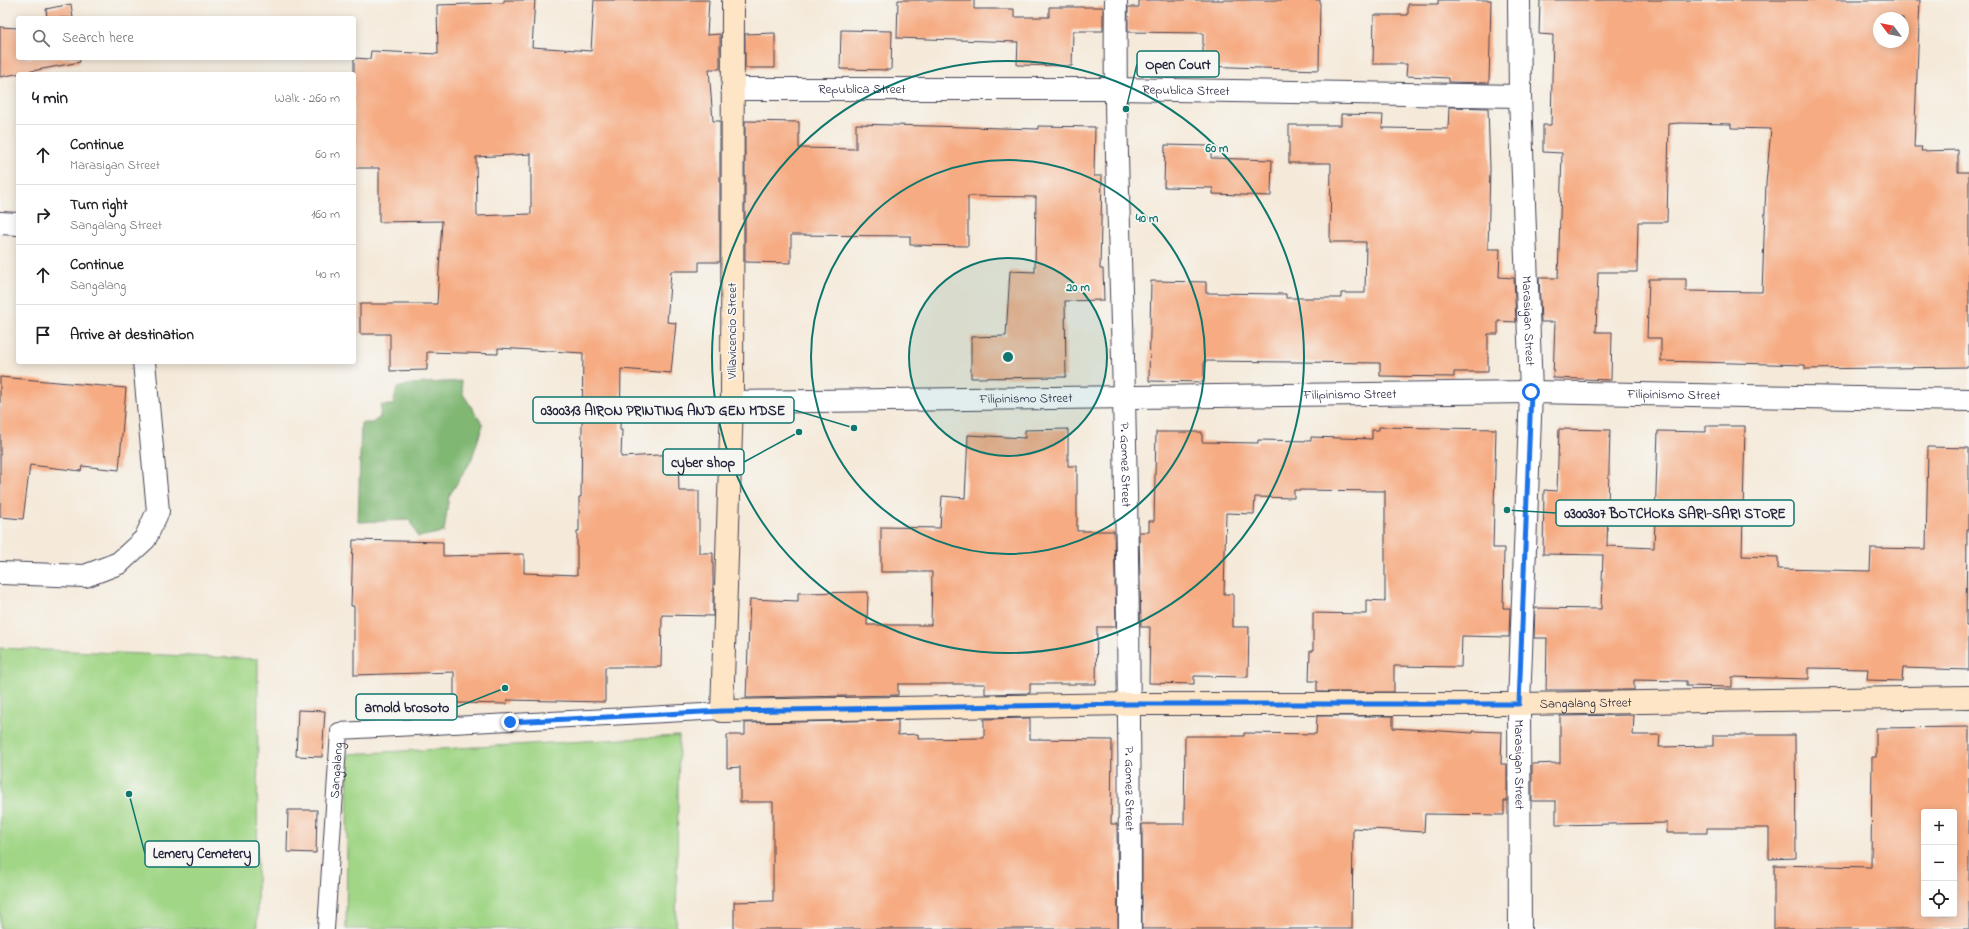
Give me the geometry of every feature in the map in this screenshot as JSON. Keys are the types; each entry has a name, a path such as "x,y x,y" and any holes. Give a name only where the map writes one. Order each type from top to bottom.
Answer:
{"street":[{"name":"Villavicencio Street","path":"722,711 732,402 733,0"},
{"name":"P. Gomez Street","path":"1116,0 1115,89 1124,396 1130,704 1130,929"},
{"name":"Marasigan Street","path":"1519,0 1520,96 1531,392 1519,704 1520,929"},
{"name":"Republica Street","path":"732,89 1115,89 1520,96"},
{"path":"0,223 16,224"},
{"path":"0,573 85,576 120,563 145,539 158,511 144,364"},
{"name":"Filipinismo Street","path":"732,402 1531,392 1969,400"},
{"name":"Sangalang Street","path":"722,711 1130,704 1519,704 1969,697"}],"lane":[{"name":"Sangalang","path":"326,929 339,731 722,711"}],"green space":[{"path":"461,381 463,394 483,425 471,461 449,496 444,532 418,537 410,520 358,522 361,423 372,423 380,417 381,405 393,405 397,388 411,384"},
{"path":"0,648 258,659 257,929 0,929"},
{"path":"679,736 676,929 346,929 348,754"}],"building":[{"path":"504,0 535,0 532,47 591,51 594,0 709,0 707,35 720,34 720,69 709,69 713,121 720,121 720,262 699,262 699,271 671,271 667,322 676,323 671,373 621,369 620,430 622,430 621,457 678,454 679,491 699,491 699,553 713,553 713,616 662,615 661,667 605,667 605,702 507,700 507,704 454,703 454,672 354,675 354,606 351,606 353,540 443,542 443,556 524,554 524,573 577,575 577,531 579,531 579,497 581,497 583,353 498,348 498,354 427,352 427,370 390,371 390,334 360,334 360,304 437,304 442,221 379,222 379,168 356,168 356,72 354,72 354,60 356,60 356,58 370,59 371,51 438,54 437,5 504,3","holes":["531,154 531,214 477,216 476,157"]},
{"path":"898,0 974,0 974,9 1014,9 1014,17 1049,17 1049,7 1103,7 1103,31 1073,31 1072,66 1017,65 1018,42 897,38"},
{"path":"1139,0 1320,0 1319,70 1203,66 1203,33 1128,32 1128,7 1139,7"},
{"path":"1438,0 1491,0 1489,83 1449,82 1449,78 1406,76 1407,64 1373,64 1374,15 1408,15 1408,4 1438,4"},
{"path":"1540,0 1920,0 1914,147 1922,147 1921,151 1958,150 1958,172 1969,172 1969,367 1805,369 1805,365 1661,361 1661,338 1647,338 1649,279 1686,279 1686,291 1762,292 1766,183 1771,129 1731,128 1731,124 1679,123 1669,124 1667,222 1638,222 1637,272 1598,272 1596,332 1612,332 1611,380 1553,378 1555,322 1541,322 1539,278 1558,278 1562,153 1543,152 1543,125 1551,125 1553,35 1539,34"},
{"path":"71,4 73,16 47,16 46,9"},
{"path":"0,27 16,28 16,60 80,60 80,62 27,72 16,72 16,74 0,77"},
{"path":"841,30 892,31 891,70 840,69"},
{"path":"775,33 775,68 745,68 745,34"},
{"path":"1449,107 1488,108 1490,168 1488,249 1500,249 1499,277 1514,278 1516,322 1498,321 1498,334 1488,334 1488,372 1454,372 1454,377 1380,376 1380,363 1204,361 1204,382 1149,381 1151,281 1206,282 1206,293 1286,294 1286,298 1341,298 1341,293 1365,293 1366,242 1330,242 1331,163 1289,163 1289,125 1341,125 1341,114 1383,115 1382,128 1448,129"},
{"path":"745,121 799,122 799,148 856,149 856,124 1038,129 1038,126 1095,127 1094,176 1102,176 1100,269 1103,269 1104,300 1065,301 1066,377 971,378 971,337 1006,336 1010,271 1035,272 1036,197 968,196 968,246 910,245 910,236 791,235 791,263 745,262"},
{"path":"1165,145 1211,146 1211,158 1272,160 1271,196 1213,194 1213,188 1164,187"},
{"path":"0,377 126,388 119,470 82,466 81,471 30,465 23,519 0,517"},
{"path":"1706,426 1745,426 1742,556 1778,557 1778,569 1870,571 1871,548 1926,549 1928,447 1969,448 1969,529 1967,529 1966,626 1969,626 1969,670 1903,668 1902,681 1867,680 1868,669 1809,668 1809,679 1732,677 1732,687 1686,686 1686,681 1634,680 1634,690 1546,690 1547,638 1534,638 1535,608 1601,609 1603,555 1543,554 1544,490 1557,491 1559,429 1610,430 1607,546 1654,548 1658,431 1706,432"},
{"path":"1379,427 1496,429 1493,548 1504,548 1503,608 1510,608 1509,637 1462,636 1461,667 1394,666 1394,692 1317,692 1317,681 1309,681 1310,651 1313,651 1313,613 1366,614 1366,600 1385,601 1385,491 1294,490 1294,498 1255,497 1254,514 1226,513 1224,594 1233,594 1233,627 1249,627 1248,677 1194,676 1194,684 1149,683 1150,627 1141,627 1139,532 1149,532 1149,521 1154,521 1156,432 1202,432 1202,442 1258,443 1258,440 1311,441 1311,437 1372,439 1372,430 1379,430"},
{"path":"1068,429 1068,466 1077,466 1077,531 1114,531 1116,627 1097,627 1096,684 1030,684 1030,693 985,694 985,684 898,684 898,695 746,698 750,599 798,601 798,593 868,592 867,625 931,625 932,572 881,572 881,527 940,528 942,496 965,498 968,435 1025,438 1025,430"},
{"path":"298,710 325,711 322,757 296,756"},
{"path":"1634,715 1633,735 1660,735 1659,747 1713,746 1713,735 1795,735 1796,858 1769,859 1769,828 1707,828 1707,833 1667,833 1667,823 1556,825 1556,801 1532,801 1532,764 1560,763 1560,716"},
{"path":"1317,716 1393,716 1393,728 1473,733 1473,731 1502,732 1501,764 1507,764 1507,801 1504,801 1504,815 1425,814 1424,832 1353,828 1352,929 1142,929 1142,824 1184,824 1185,736 1244,736 1244,733 1316,734"},
{"path":"1030,718 1030,739 1112,740 1111,824 1117,824 1118,929 734,929 734,902 773,901 773,802 740,802 740,767 727,768 727,735 745,735 745,723 898,720 898,735 918,734 918,739 984,738 984,719"},
{"path":"1969,727 1969,929 1774,929 1774,865 1871,867 1872,757 1876,757 1876,728"},
{"path":"288,810 317,810 316,853 287,852"}],"place":[{"name":"Open Court","path":"1126,109"},
{"name":"0300313 AIRON PRINTING AND GEN MDSE","path":"854,428"},
{"name":"cyber shop","path":"799,432"},
{"name":"0300307 BOTCHOKs SARI-SARI STORE","path":"1507,510"},
{"name":"arnold brosoto","path":"505,688"},
{"name":"Lemery Cemetery","path":"129,794"}],"route":[{"path":"510,722 722,711 1130,704 1519,704 1531,392"}]}
